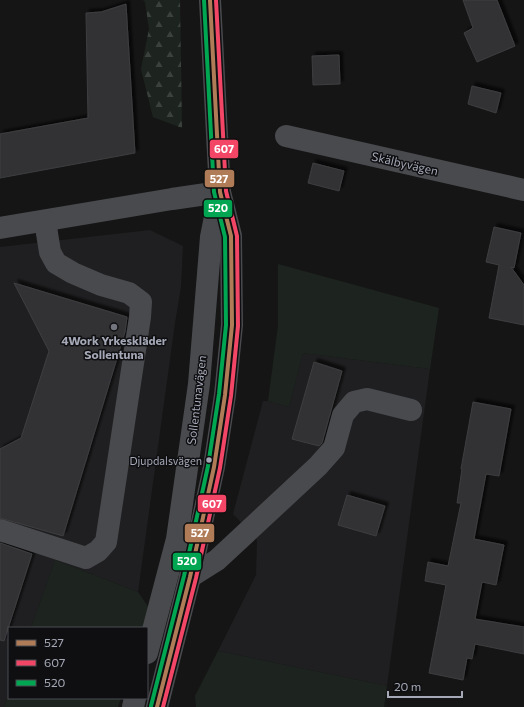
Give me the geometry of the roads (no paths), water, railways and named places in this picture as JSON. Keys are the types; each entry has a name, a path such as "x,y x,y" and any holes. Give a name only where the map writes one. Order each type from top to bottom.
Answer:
{"street":[{"name":"Sollentunavägen","path":"157,707 190,577 214,467 225,395 232,325 231,236 220,192 210,0"},
{"name":"Skälbyvägen","path":"286,136 524,190"},
{"name":"Sollentunavägen","path":"148,649 177,539 199,384 211,237 220,192"},
{"path":"0,228 172,198 220,192"},
{"path":"0,530 86,558 98,551 106,542 129,448 141,302 129,293 101,285 73,273 56,263 50,252 45,221"},
{"path":"190,577 217,560 318,466 334,448 343,415 354,402 367,399 411,410"}],"place":[{"name":"4Work Yrkeskläder Sollentuna","path":"114,327"},
{"name":"Djupdalsvägen","path":"209,460"}]}
